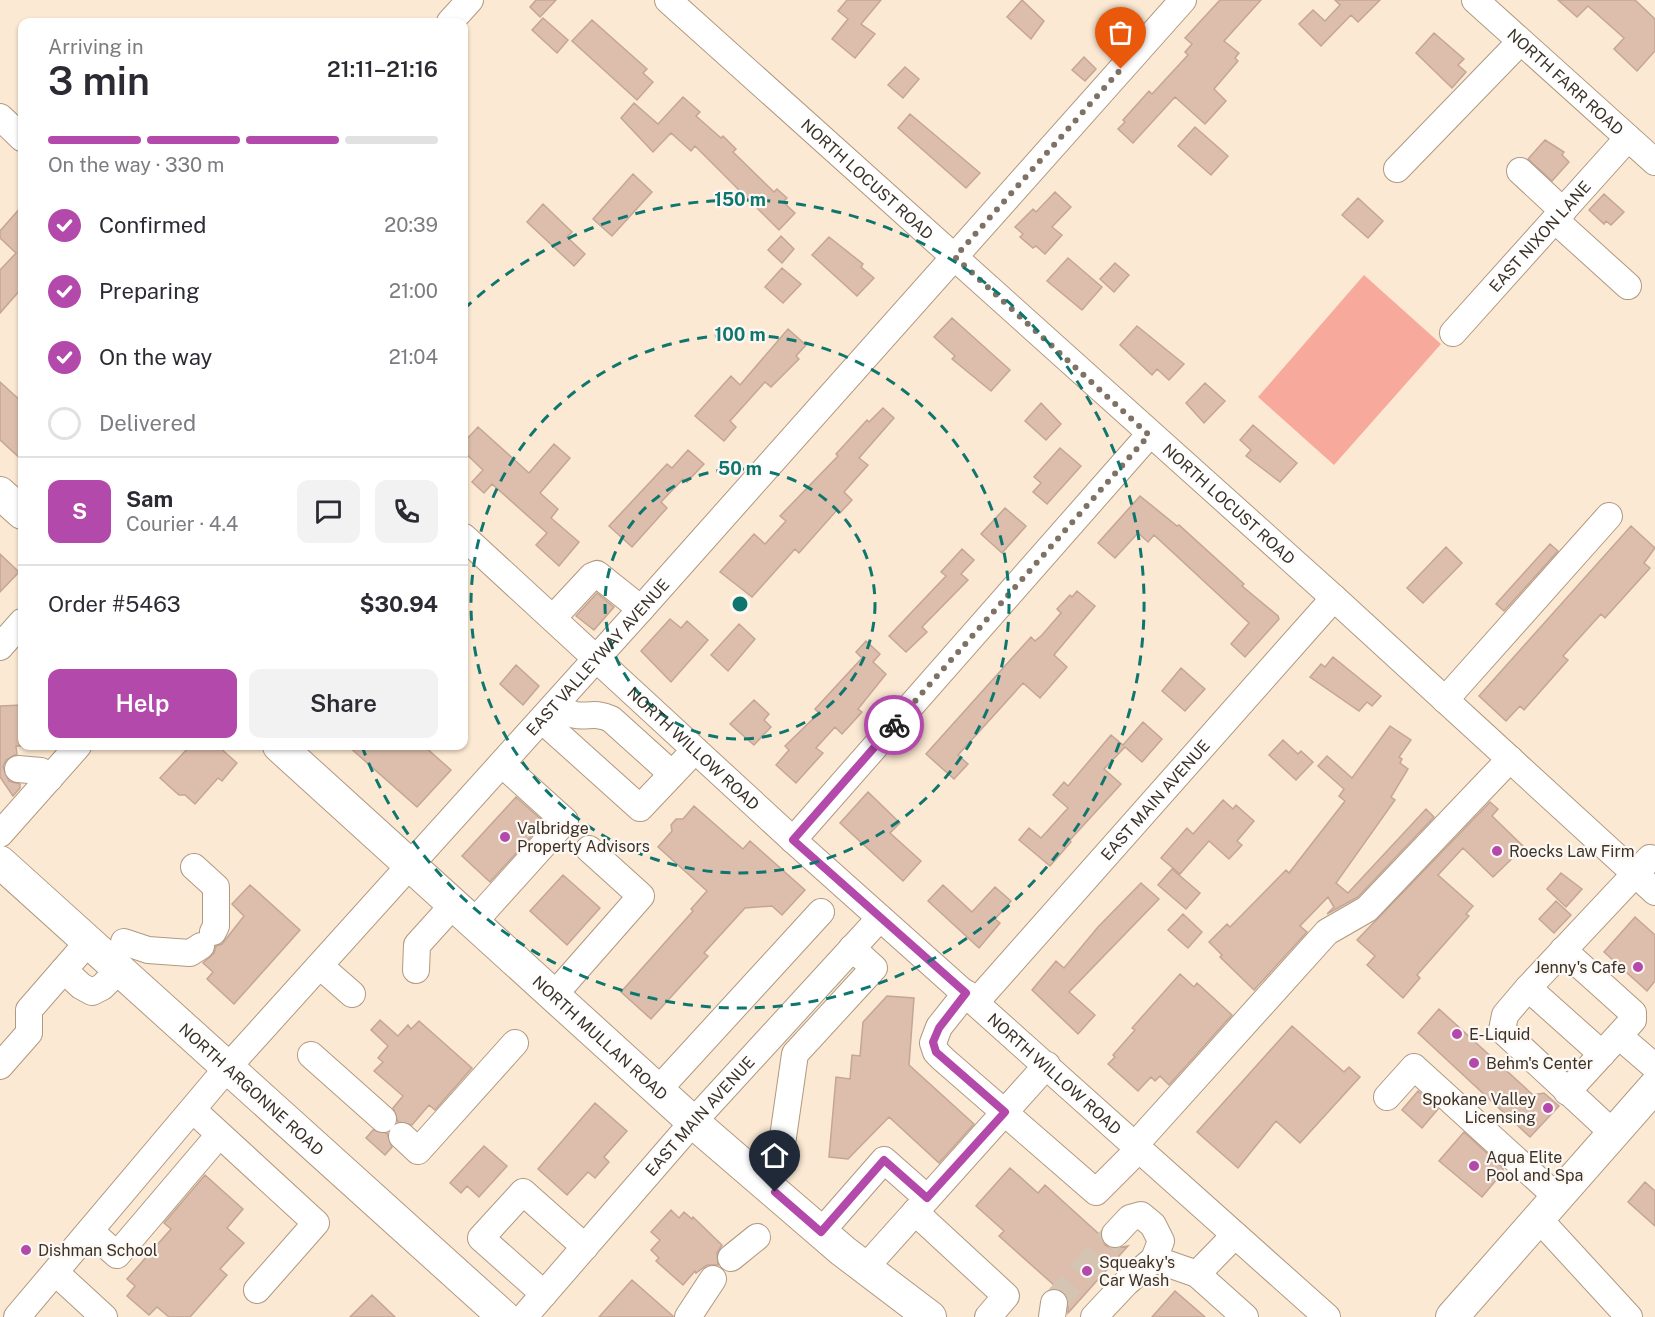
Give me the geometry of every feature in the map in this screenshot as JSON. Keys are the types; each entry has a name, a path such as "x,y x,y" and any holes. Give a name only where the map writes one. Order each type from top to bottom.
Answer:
{"main road":[{"path":"0,493 18,509"},
{"name":"NORTH MULLAN ROAD","path":"283,750 693,1122 821,1232 930,1317"},
{"name":"NORTH ARGONNE ROAD","path":"0,863 88,941 122,956 228,1067 504,1317"},
{"path":"1452,1317 1655,1086"}],"street":[{"path":"454,18 470,0"},
{"name":"NORTH LOCUST ROAD","path":"668,0 1510,759 1645,866 1655,892"},
{"name":"EAST VALLEYWAY AVENUE","path":"17,1317 228,1067 642,609 1183,0"},
{"name":"NORTH FARR ROAD","path":"1475,0 1655,162"},
{"path":"1397,169 1520,42"},
{"path":"0,117 18,134"},
{"name":"EAST NIXON LANE","path":"1453,333 1628,138"},
{"path":"1520,171 1628,286"},
{"path":"793,840 1149,435"},
{"path":"1445,700 1609,516"},
{"name":"NORTH WILLOW ROAD","path":"468,541 793,840 1327,1317"},
{"path":"553,618 597,573 642,609"},
{"name":"EAST MAIN AVENUE","path":"1005,1112 936,1052 933,1042 939,1028 971,997 1334,598"},
{"path":"0,647 18,627"},
{"path":"549,712 574,717 603,716 611,719 672,774"},
{"path":"549,712 640,808 695,750"},
{"path":"5,818 50,778 74,750"},
{"path":"1005,1112 1096,1192 1327,932 1367,909 1510,759"},
{"path":"416,970 417,945 464,913 565,821 502,764"},
{"path":"18,769 41,771 50,778"},
{"path":"554,995 641,896 589,849"},
{"path":"1613,1133 1502,1030 1505,1015 1528,988 1645,866"},
{"path":"64,970 81,986 92,992 102,987 122,956 148,950 190,953 207,939 216,926 216,887 194,867"},
{"path":"658,1090 821,912"},
{"name":"EAST MAIN AVENUE","path":"524,1317 693,1122 880,918"},
{"path":"0,1066 29,1033 29,1010 88,941"},
{"path":"762,1181 778,1162 782,1151 795,1054 874,968 852,948"},
{"path":"1563,950 1633,1013 1633,1020 1567,1092"},
{"path":"320,966 352,994"},
{"path":"1528,988 1610,1045 1655,1067"},
{"path":"773,1035 795,1054"},
{"path":"402,1136 418,1151 515,1043"},
{"path":"311,1055 382,1119"},
{"path":"865,1268 1047,1065"},
{"path":"1387,1097 1414,1067 1548,1208 1629,1317"},
{"path":"193,1110 316,1224 257,1290"},
{"path":"90,1232 117,1255 219,1135"},
{"path":"821,1232 884,1160 921,1205 1006,1296 988,1317"},
{"path":"544,1294 481,1238 523,1192 585,1247"},
{"path":"1094,1317 1126,1283 1154,1259 1161,1241 1153,1225 1141,1215 1130,1218 1115,1234"},
{"path":"1197,1274 1235,1234"},
{"path":"730,1258 757,1237"},
{"path":"1154,1259 1197,1274 1245,1317"},
{"path":"56,1273 104,1317"},
{"path":"688,1317 713,1279"}],"shaded area":[{"path":"1364,275 1441,344 1334,465 1258,397"}],"building":[{"path":"536,0 556,0 540,17 530,7"},
{"path":"847,0 881,0 861,24 875,34 855,58 832,39 848,19 838,11"},
{"path":"1022,0 1044,21 1031,39 1007,17"},
{"path":"1220,0 1261,0 1224,41 1239,53 1235,58 1238,61 1214,89 1226,101 1205,124 1175,97 1133,143 1118,129 1125,122 1123,120 1149,91 1152,94 1188,55 1185,52 1192,44 1185,38"},
{"path":"1335,0 1380,0 1358,22 1351,15 1321,46 1299,24 1313,10 1325,21 1340,5"},
{"path":"1558,0 1635,0 1655,19 1655,51 1637,71 1614,49 1624,38 1588,6 1577,17"},
{"path":"543,18 568,40 557,53 532,30"},
{"path":"592,20 647,69 643,73 653,82 637,100 572,41"},
{"path":"1434,33 1464,59 1458,65 1466,72 1452,88 1416,53"},
{"path":"1084,57 1096,69 1085,81 1072,70"},
{"path":"905,67 919,79 903,98 888,85"},
{"path":"683,97 700,112 696,116 721,138 723,136 736,149 733,152 774,192 777,189 787,198 783,202 795,213 779,230 695,146 691,151 671,133 653,152 621,118 634,103 658,124"},
{"path":"910,114 980,173 966,188 898,128"},
{"path":"1195,127 1228,156 1211,175 1178,146"},
{"path":"1545,140 1564,152 1562,155 1569,162 1552,181 1528,159"},
{"path":"633,174 652,192 612,236 593,219"},
{"path":"1055,192 1071,207 1052,227 1062,235 1045,254 1020,237 1023,234 1015,227 1033,209 1036,212"},
{"path":"1604,194 1624,212 1611,225 1606,221 1604,224 1589,210"},
{"path":"1358,198 1383,221 1368,238 1342,215"},
{"path":"543,204 572,232 567,237 585,254 574,266 527,222"},
{"path":"18,211 18,293 0,313 0,270 16,253 0,238 0,231"},
{"path":"781,236 794,249 782,263 768,250"},
{"path":"829,237 863,264 861,267 874,278 857,296 812,255"},
{"path":"1068,258 1102,287 1082,310 1047,281"},
{"path":"1115,263 1129,275 1114,292 1100,279"},
{"path":"782,268 801,284 783,303 765,287"},
{"path":"952,318 1010,370 991,391 952,359 955,356 934,337"},
{"path":"1137,326 1184,364 1169,380 1157,369 1152,375 1120,345"},
{"path":"788,329 806,345 796,356 799,359 771,387 765,382 730,421 736,427 724,441 695,416 731,376 740,385"},
{"path":"0,382 18,398 18,456 0,440"},
{"path":"1205,383 1225,401 1204,423 1186,403"},
{"path":"1041,403 1061,424 1046,440 1025,421"},
{"path":"883,408 894,418 859,458 868,465 844,492 852,500 840,513 837,510 799,553 795,549 752,597 720,572 754,534 765,544 786,521 780,516 838,456 836,454 867,420 869,422"},
{"path":"1253,425 1297,463 1280,482 1246,456 1251,450 1240,440"},
{"path":"478,427 529,473 554,444 570,458 540,493 558,509 551,518 579,542 559,566 536,545 547,533 492,484 484,493 472,482 483,470 468,456 468,438"},
{"path":"1060,448 1081,466 1047,504 1033,492 1041,483 1034,477"},
{"path":"688,450 704,464 687,482 683,479 661,502 667,508 632,547 609,526 667,464 672,468"},
{"path":"1140,496 1177,526 1179,525 1244,584 1242,586 1278,616 1279,619 1245,657 1231,644 1249,623 1154,535 1148,542 1138,533 1115,558 1098,543"},
{"path":"1005,508 1026,526 1002,553 981,534"},
{"path":"1631,526 1655,548 1644,563 1650,568 1605,618 1601,614 1563,656 1568,660 1524,710 1520,706 1506,721 1479,696"},
{"path":"1550,544 1558,551 1504,611 1496,604"},
{"path":"1446,547 1462,563 1423,603 1407,588"},
{"path":"962,549 974,560 961,574 968,580 922,627 927,632 906,652 889,636 946,576 941,572"},
{"path":"0,554 18,573 0,592"},
{"path":"1077,591 1095,606 1054,655 1067,667 1040,698 1023,683 958,755 968,764 954,779 926,754 1031,637 1035,641 1042,635 1061,613 1057,609"},
{"path":"597,593 614,607 594,630 576,616"},
{"path":"670,619 681,628 687,621 708,640 671,682 641,651"},
{"path":"739,624 755,639 728,671 711,655"},
{"path":"866,641 880,654 873,662 886,674 858,709 862,712 842,734 835,727 816,748 823,753 796,783 776,765 789,750 785,746 819,713 815,709 862,658 856,652"},
{"path":"1333,657 1381,696 1372,706 1367,702 1359,711 1310,677 1321,664 1325,667"},
{"path":"516,665 539,686 523,705 500,684"},
{"path":"1181,668 1205,689 1185,711 1162,691"},
{"path":"754,700 769,714 764,720 771,727 754,745 730,724"},
{"path":"18,705 17,754 6,760 3,767 9,781 20,784 20,788 13,796 0,777 0,706"},
{"path":"1143,722 1162,739 1142,762 1125,747 1104,769 1121,784 1070,840 1071,842 1050,866 1019,840 1029,828 1041,838 1068,808 1053,795 1064,782 1068,786 1111,735 1123,745"},
{"path":"1390,726 1411,740 1399,757 1402,759 1400,763 1408,769 1391,797 1395,800 1336,883 1348,893 1426,809 1434,817 1358,897 1327,914 1334,907 1328,897 1300,926 1307,932 1254,990 1220,957 1222,955 1209,942 1227,924 1230,927 1286,870 1289,873 1345,801 1339,796 1344,789 1318,766 1327,756 1352,778"},
{"path":"1283,740 1298,754 1301,751 1313,762 1296,780 1269,755"},
{"path":"186,750 222,750 237,763 222,781 218,778 195,804 185,795 179,795 160,778"},
{"path":"353,750 428,750 451,770 417,807"},
{"path":"868,792 900,823 890,833 921,861 903,881 840,823"},
{"name":"Valbridge Property Advisors","path":"516,797 544,822 490,882 462,856"},
{"path":"1223,800 1233,809 1236,805 1254,821 1237,841 1242,845 1229,859 1209,841 1180,874 1161,858 1187,828 1193,834"},
{"path":"1490,802 1498,809 1492,816 1524,847 1493,877 1463,848 1438,875 1473,906 1466,914 1469,916 1417,975 1420,978 1403,998 1367,965 1375,956 1357,940"},
{"path":"694,806 743,849 750,841 805,890 782,915 772,906 745,908 704,953 708,956 651,1019 621,992 693,911 691,909 707,891 658,847 672,831 671,825 676,819 683,819"},
{"path":"1172,869 1200,893 1186,909 1158,885"},
{"path":"1561,873 1582,889 1566,907 1547,889"},
{"path":"563,875 600,908 567,945 530,911"},
{"path":"1141,883 1159,899 1069,992 1095,1015 1078,1034 1032,990 1056,961 1064,968 1098,927"},
{"path":"250,885 300,930 234,1004 207,979 213,972 203,963 214,953 216,946 222,944 244,916 232,904"},
{"path":"943,885 972,912 995,887 1011,901 995,919 1000,923 979,948 928,901"},
{"path":"1556,901 1571,915 1554,933 1539,919"},
{"path":"1183,914 1202,932 1188,948 1168,930"},
{"name":"Jenny's Cafe","path":"1635,917 1655,935 1655,981 1647,991 1604,952"},
{"path":"1180,974 1194,987 1197,983 1232,1015 1169,1085 1160,1076 1155,1081 1151,1077 1138,1091 1108,1064 1135,1030 1132,1028"},
{"path":"887,996 914,998 909,1065 974,1124 939,1163 889,1117 848,1159 829,1157 836,1077 850,1079 852,1055 860,1056 863,1022"},
{"name":"Behm's Center","path":"1439,1009 1533,1095 1544,1093 1559,1106 1530,1137 1418,1033"},
{"path":"380,1020 398,1036 408,1025 411,1029 419,1021 472,1068 435,1110 429,1105 412,1125 398,1122 393,1108 403,1096 374,1071 383,1062 378,1058 388,1046 371,1030"},
{"path":"1292,1026 1344,1072 1349,1067 1360,1077 1300,1143 1276,1121 1238,1168 1197,1132"},
{"path":"1418,1091 1438,1109 1422,1128 1402,1110"},
{"path":"595,1103 627,1131 604,1157 609,1162 595,1178 588,1172 567,1195 538,1169"},
{"path":"373,1130 387,1133 392,1147 385,1155 366,1138"},
{"name":"Aqua Elite Pool and Spa","path":"1464,1132 1503,1168 1503,1172 1482,1197 1439,1161"},
{"path":"484,1146 507,1166 479,1197 467,1186 461,1193 450,1183"},
{"path":"1010,1168 1038,1193 1045,1185 1100,1235 1105,1245 1112,1249 1128,1246 1068,1313 1068,1298 1064,1292 1052,1289 1055,1286 999,1236 1004,1231 976,1206"},
{"path":"205,1175 243,1209 227,1228 244,1243 220,1269 227,1275 190,1317 169,1317 157,1307 149,1315 127,1296 135,1286 127,1279 171,1229 164,1223"},
{"path":"1645,1182 1655,1191 1655,1226 1628,1202"},
{"path":"671,1210 679,1218 684,1212 692,1219 693,1217 722,1245 717,1253 718,1265 707,1265 696,1273 695,1271 683,1285 656,1261 659,1258 651,1250 660,1240 651,1232"},
{"path":"632,1280 673,1316 673,1317 599,1317"},
{"path":"1175,1291 1205,1317 1152,1317"},
{"path":"372,1295 395,1317 350,1317"}],"tunnel":[{"path":"1054,1303 1115,1234"}],"way so far":[{"path":"894,725 1149,435 955,257 1121,69"}],"place":[{"name":"Valbridge Property Advisors","path":"505,837"},
{"name":"Roecks Law Firm","path":"1497,851"},
{"name":"Jenny's Cafe","path":"1638,967"},
{"name":"E-Liquid","path":"1457,1034"},
{"name":"Behm's Center","path":"1474,1063"},
{"name":"Spokane Valley Licensing","path":"1548,1108"},
{"name":"Aqua Elite Pool and Spa","path":"1474,1166"},
{"name":"Dishman School","path":"26,1250"},
{"name":"Squeaky's Car Wash","path":"1087,1271"}],"route":[{"path":"775,1192 821,1232 884,1160 927,1198 1005,1112 936,1052 933,1042 939,1028 966,993 793,840 894,725"}]}
